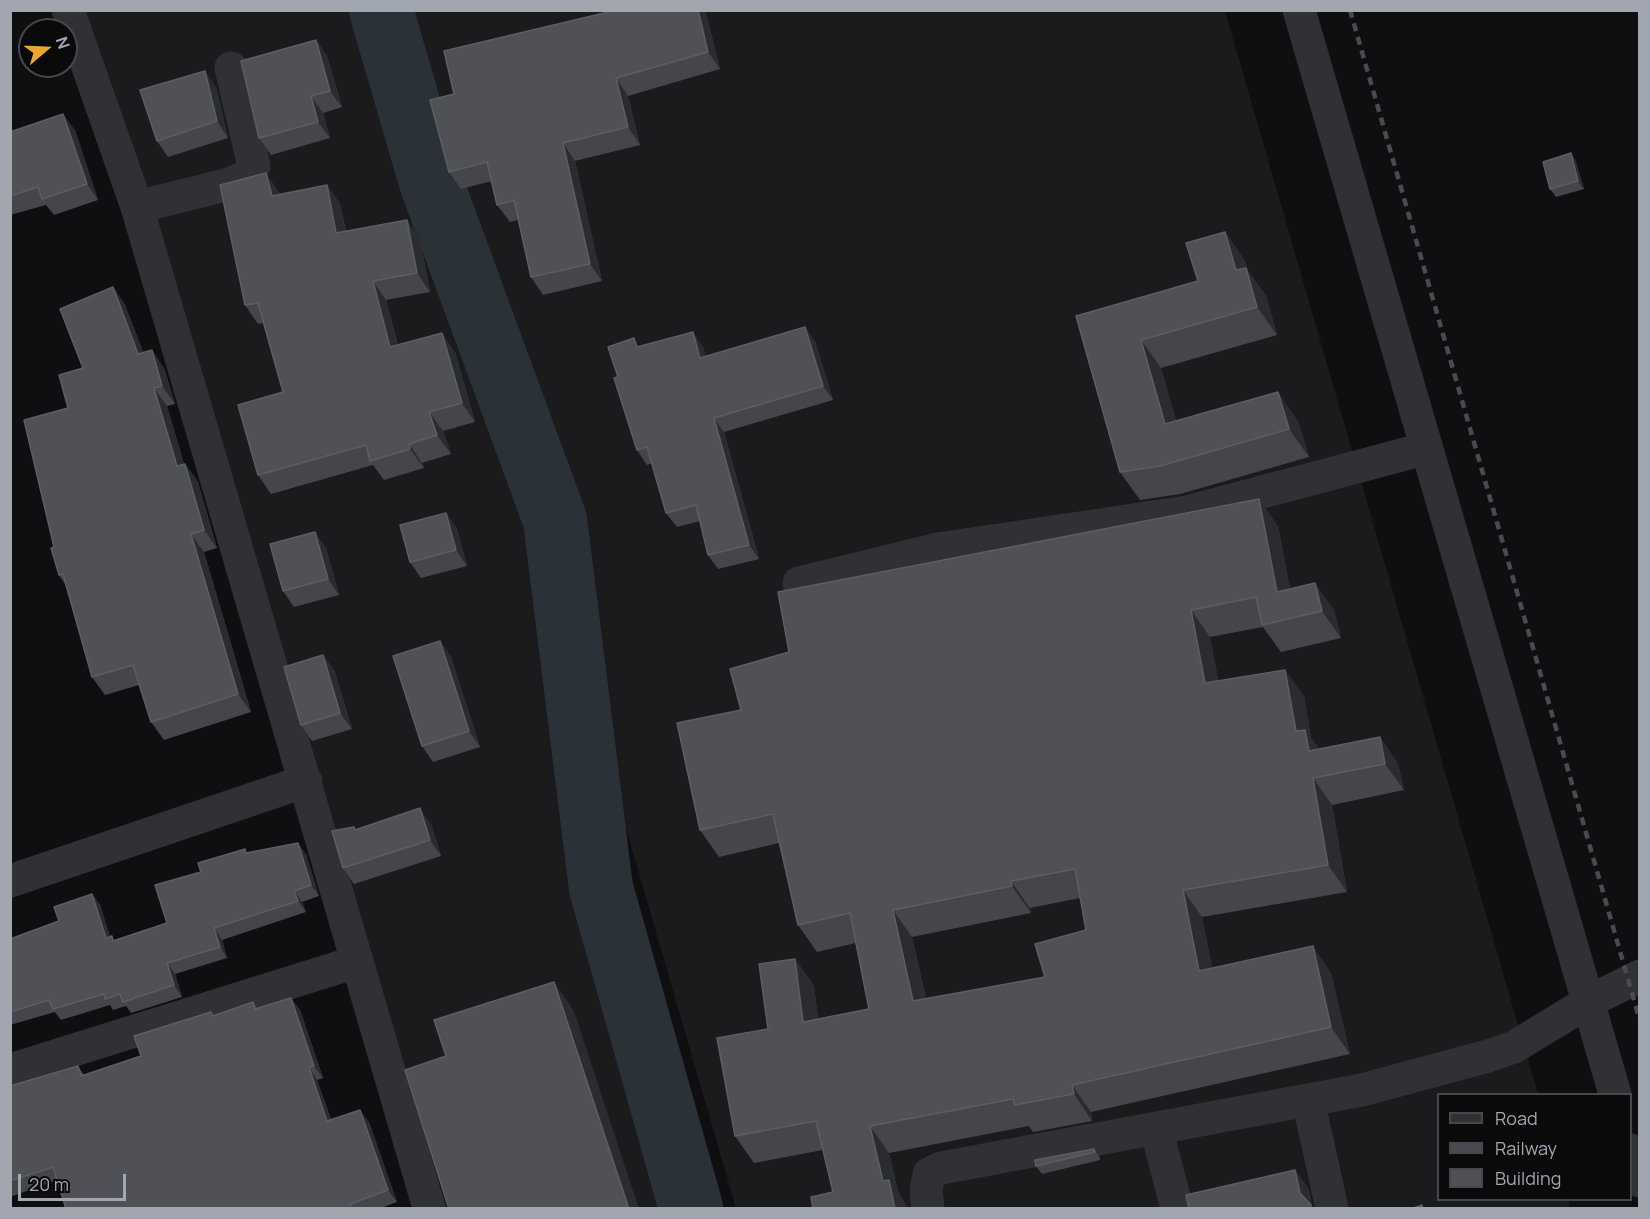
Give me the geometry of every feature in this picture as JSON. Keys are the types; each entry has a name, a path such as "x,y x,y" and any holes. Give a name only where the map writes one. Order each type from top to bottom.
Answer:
{"street":[{"path":"68,10 137,207 429,1209"},
{"path":"1299,10 1424,449 1613,1093"},
{"path":"137,207 226,185 246,177 254,166 231,68"},
{"path":"799,583 938,549 1187,512 1424,449"},
{"path":"10,881 306,781"},
{"path":"10,1070 356,962"},
{"path":"927,1209 927,1181 930,1174 936,1170 1362,1090 1514,1047 1588,1002 1640,976"},
{"path":"1308,1100 1332,1209"},
{"path":"1156,1128 1177,1209"},
{"path":"1632,1156 1640,1181"}],"shaded area":[{"path":"66,11 365,11 429,223 504,447 688,1208 441,1208 78,49 78,18 68,18"},
{"path":"389,11 1225,11 1538,1093 1437,1093 1437,1201 1568,1201 1571,1208 736,1208"}],"building":[{"path":"617,10 698,10 708,52 616,78 628,127 563,143 590,264 531,277 514,200 497,205 487,162 449,172 430,100 454,94 444,51"},
{"path":"316,40 330,91 311,96 318,122 259,138 241,61"},
{"path":"205,71 217,121 157,141 140,90"},
{"path":"63,114 87,184 42,199 38,187 10,196 10,132"},
{"path":"1571,153 1578,181 1550,189 1543,162"},
{"path":"266,173 272,196 327,185 336,233 407,220 417,273 373,281 390,347 442,333 462,403 429,412 437,435 409,444 410,449 370,461 366,445 258,475 238,405 283,392 258,303 245,305 220,185"},
{"path":"1225,232 1236,270 1246,268 1257,307 1141,340 1165,424 1278,392 1289,429 1160,466 1120,472 1076,316 1198,281 1186,243"},
{"path":"113,287 138,354 152,350 162,386 154,388 177,466 185,464 204,530 191,534 238,694 151,722 133,665 92,677 63,574 59,575 51,548 54,547 24,420 68,408 59,375 83,368 60,309"},
{"path":"805,327 823,386 714,418 749,545 708,555 696,505 666,513 647,447 637,450 614,378 618,377 608,347 634,338 637,347 693,332 700,358"},
{"path":"1259,499 1277,592 1315,583 1322,611 1262,625 1256,597 1191,610 1205,683 1285,670 1296,731 1305,730 1309,751 1380,737 1385,764 1313,778 1328,865 1183,890 1199,971 1313,946 1331,1027 1072,1085 1074,1094 1015,1105 1013,1099 870,1126 883,1181 889,1180 895,1209 813,1209 811,1197 833,1192 816,1121 735,1136 717,1038 768,1029 759,964 795,959 803,1022 869,1009 850,913 798,925 773,814 700,830 677,723 741,710 730,669 789,652 778,592","holes":["1075,869 1086,930 1035,944 1045,977 913,1001 893,910 1012,886 1011,881"]},
{"path":"446,513 456,550 410,562 400,525"},
{"path":"315,532 328,579 283,591 270,544"},
{"path":"440,641 469,731 422,746 393,656"},
{"path":"323,655 340,713 301,725 284,667"},
{"path":"420,808 430,840 343,868 332,831 354,827 355,830"},
{"path":"298,843 311,885 294,891 298,901 214,928 220,947 167,963 174,985 123,1002 120,994 105,999 104,994 53,1009 49,1000 10,1012 10,939 59,921 54,907 92,894 106,938 112,936 113,941 167,923 155,885 201,872 198,863 245,849 246,853"},
{"path":"554,982 629,1209 449,1209 405,1070 446,1056 434,1020"},
{"path":"291,998 314,1066 309,1067 327,1121 360,1110 388,1190 350,1204 351,1209 66,1209 53,1167 10,1181 10,1086 78,1066 81,1076 141,1056 134,1036 211,1012 213,1016 253,1002 255,1009"},
{"path":"1094,1149 1095,1152 1036,1166 1035,1160"},
{"path":"1295,1170 1300,1193 1311,1205 1311,1209 1189,1209 1186,1195"},
{"path":"1422,1205 1423,1209 1411,1209"}],"waterway":[{"path":"381,10 431,182 555,520 601,888 691,1208"}],"railway":[{"path":"1350,10 1640,1021"}]}
